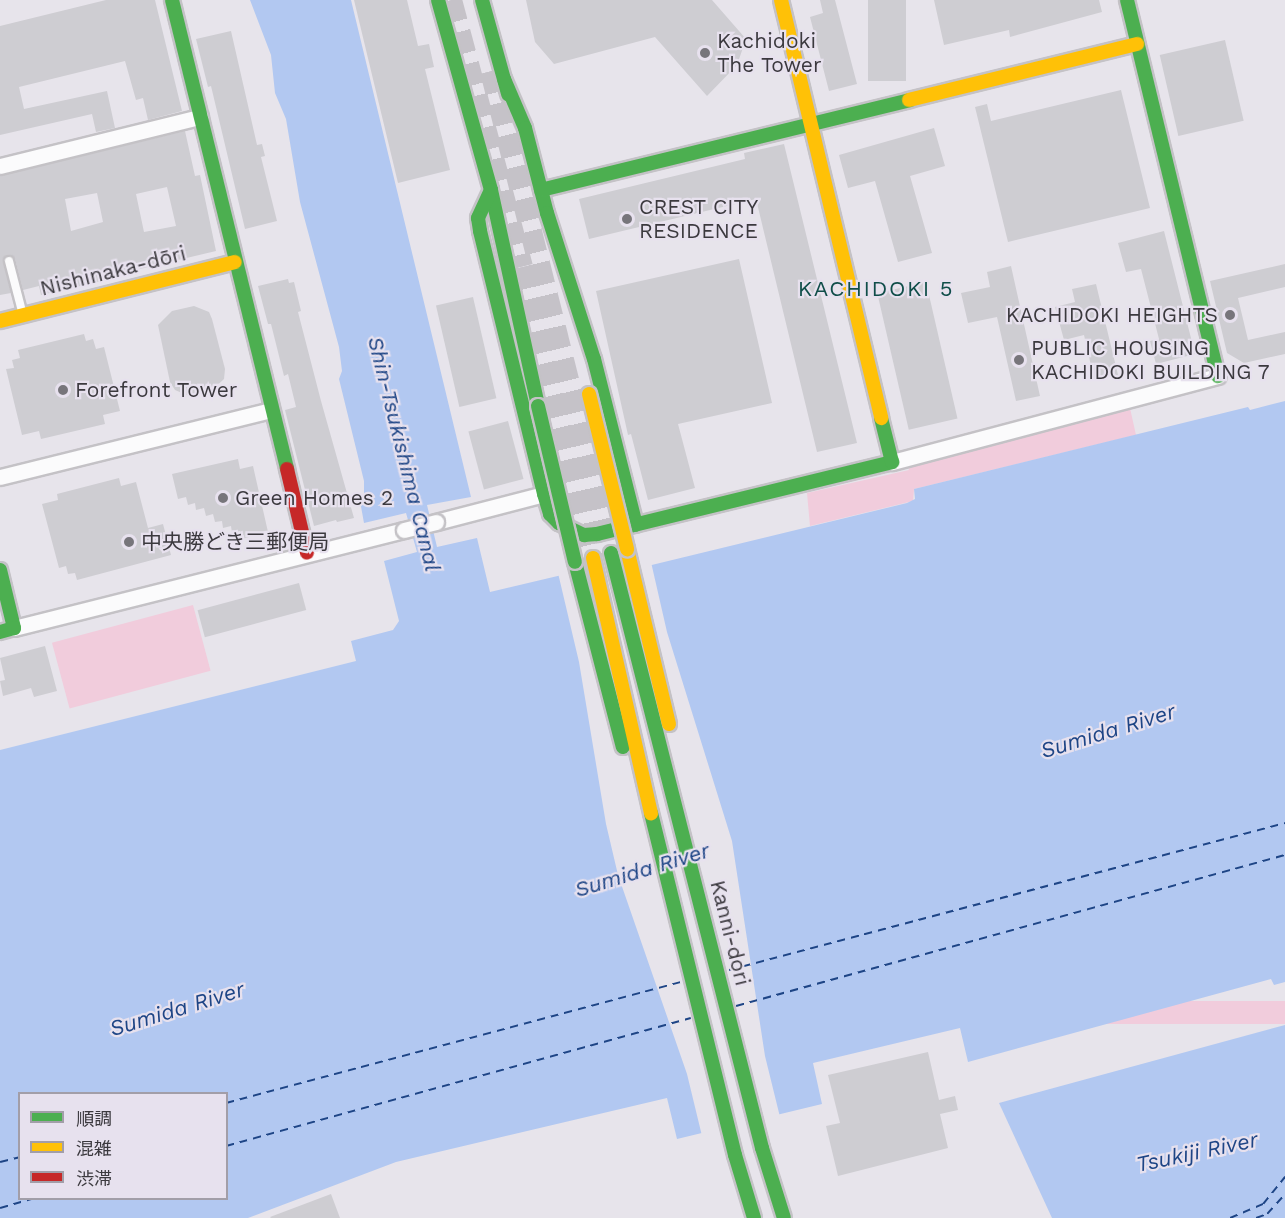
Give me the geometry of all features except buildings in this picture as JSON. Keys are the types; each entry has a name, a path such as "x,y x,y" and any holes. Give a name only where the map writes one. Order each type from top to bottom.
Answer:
{"main road":[{"path":"172,0 307,553"},
{"path":"438,0 491,190 538,406 608,696 678,929"},
{"path":"482,0 589,394 661,684 707,923"},
{"path":"491,190 478,218 480,231 550,514 572,531 584,535 597,534 892,462 781,0"},
{"path":"1126,0 1218,376"},
{"path":"541,190 1137,44"},
{"path":"504,79 525,128 541,190 594,359 636,525"},
{"name":"Nishinaka-dōri","path":"0,321 235,262"},
{"name":"Kanni-dori","path":"611,553 707,923 762,1148 784,1218"},
{"path":"593,558 678,929 735,1155 754,1218"},
{"path":"0,570 7,630"}],"street":[{"path":"0,166 200,117"},
{"path":"892,462 1218,376"},
{"path":"0,477 271,410"},
{"path":"7,630 544,494"}],"lane":[{"path":"9,261 23,315"}],"shaded area":[{"path":"1130,408 1136,435 914,489 913,501 810,526 807,493 909,470 907,463"},
{"path":"193,605 211,671 70,708 52,643"},
{"path":"976,1001 1285,1001 1285,1024 976,1024"}],"water":[{"path":"250,0 351,0 471,497 427,505 437,547 477,538 490,592 583,570 594,579 907,503 915,499 914,489 1248,407 1250,410 1285,401 1285,982 1274,985 1271,979 968,1062 960,1028 813,1063 822,1104 677,1139 667,1098 396,1162 248,1218 0,1218 0,750 356,661 351,641 393,630 399,621 384,561 417,552 406,513 364,523 360,501 364,500 364,481 339,379 342,371 339,347 300,202 286,119 275,93 271,55"},
{"name":"Tsukiji River","path":"1285,1025 1285,1218 1052,1218 999,1103"}],"pier":[{"path":"651,562 667,632 732,841 765,1056 780,1117 702,1136 687,1074 618,875 606,824 579,662 558,573 583,567 594,576"}],"ferry route":[{"path":"729,970 1285,823"},
{"path":"736,1006 1285,855"},
{"path":"228,1102 681,982"},
{"path":"228,1145 691,1018"},
{"path":"0,1162 18,1158"},
{"path":"1230,1218 1263,1204 1285,1177"},
{"path":"1256,1218 1267,1214 1285,1194"},
{"path":"0,1208 28,1200"}],"tunnel":[{"path":"451,0 522,267 593,558"},
{"path":"491,71 611,551"}],"traffic: fast":[{"path":"172,0 287,469"},
{"path":"438,0 491,190 538,406"},
{"path":"482,0 508,94"},
{"path":"1127,0 1218,376"},
{"path":"504,79 525,128 547,213 594,359 636,525"},
{"path":"541,190 909,100"},
{"path":"491,190 478,218 480,231 544,494"},
{"path":"538,406 575,562"},
{"path":"544,494 550,514 559,523 584,535 597,534 892,462 881,418"},
{"path":"611,553 762,1148 784,1218"},
{"path":"575,562 623,747"},
{"path":"0,570 14,628 0,632"},
{"path":"651,813 735,1155 754,1218"}],"traffic: slow":[{"path":"781,0 881,418"},
{"path":"909,100 1137,44"},
{"path":"0,321 235,262"},
{"path":"589,394 627,549"},
{"path":"627,549 669,724"},
{"path":"593,558 651,813"}],"traffic: jam":[{"path":"287,469 307,553"}],"place":[{"name":"Kachidoki The Tower","path":"705,53"},
{"name":"CREST CITY RESIDENCE","path":"627,219"},
{"name":"KACHIDOKI HEIGHTS","path":"1230,315"},
{"name":"PUBLIC HOUSING KACHIDOKI BUILDING 7","path":"1019,360"},
{"name":"Forefront Tower","path":"63,390"},
{"name":"Green Homes 2","path":"223,498"},
{"name":"中央勝どき三郵便局","path":"129,542"}],"district":[{"name":"KACHIDOKI 5","path":"876,289"}],"water label":[{"name":"Shin-Tsukishima Canal","path":"404,454"},
{"name":"Sumida River","path":"1108,731"},
{"name":"Sumida River","path":"642,870"},
{"name":"Sumida River","path":"177,1009"}]}
